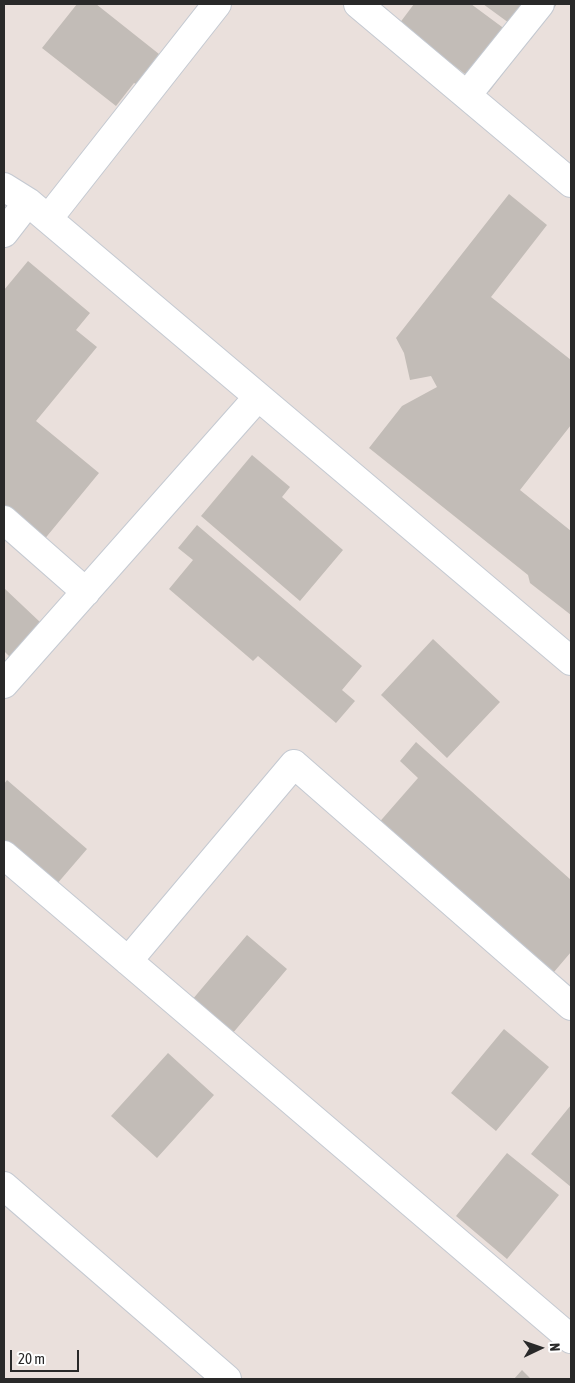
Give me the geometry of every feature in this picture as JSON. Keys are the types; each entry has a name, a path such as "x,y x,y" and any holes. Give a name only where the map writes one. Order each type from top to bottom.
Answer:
{"street":[{"path":"4,233 38,211 217,4"},
{"path":"358,4 571,183"},
{"path":"467,96 540,4"},
{"path":"4,187 38,211 571,661"},
{"path":"4,684 258,397"},
{"path":"4,520 86,592"},
{"path":"128,961 294,764 571,1006"},
{"path":"4,855 571,1339"},
{"path":"4,1186 227,1379"}],"building":[{"path":"77,4 96,4 159,54 116,106 42,48"},
{"path":"414,4 471,4 525,44 489,92 399,24"},
{"path":"483,4 557,4 531,39"},
{"path":"509,194 547,225 491,297 571,360 571,425 520,490 571,531 571,615 530,583 528,575 369,448 402,406 437,387 431,376 410,380 404,353 396,338"},
{"path":"28,261 90,313 76,330 97,347 36,421 99,473 43,541 4,508 4,290"},
{"path":"252,455 290,487 282,497 343,550 300,601 201,516"},
{"path":"197,525 362,666 342,690 355,701 336,723 258,656 253,661 169,589 193,560 178,548"},
{"path":"4,588 41,623 10,657 4,651"},
{"path":"433,639 500,702 447,758 381,695"},
{"path":"416,742 571,880 571,952 548,979 376,826 418,778 400,761"},
{"path":"7,780 87,849 56,885 4,840 4,784"},
{"path":"247,935 287,969 232,1034 192,1000"},
{"path":"504,1029 549,1067 496,1131 451,1093"},
{"path":"168,1053 214,1095 157,1158 111,1116"},
{"path":"571,1105 571,1187 531,1154"},
{"path":"507,1153 559,1195 507,1259 456,1216"},
{"path":"522,1370 531,1379 514,1379"}]}
